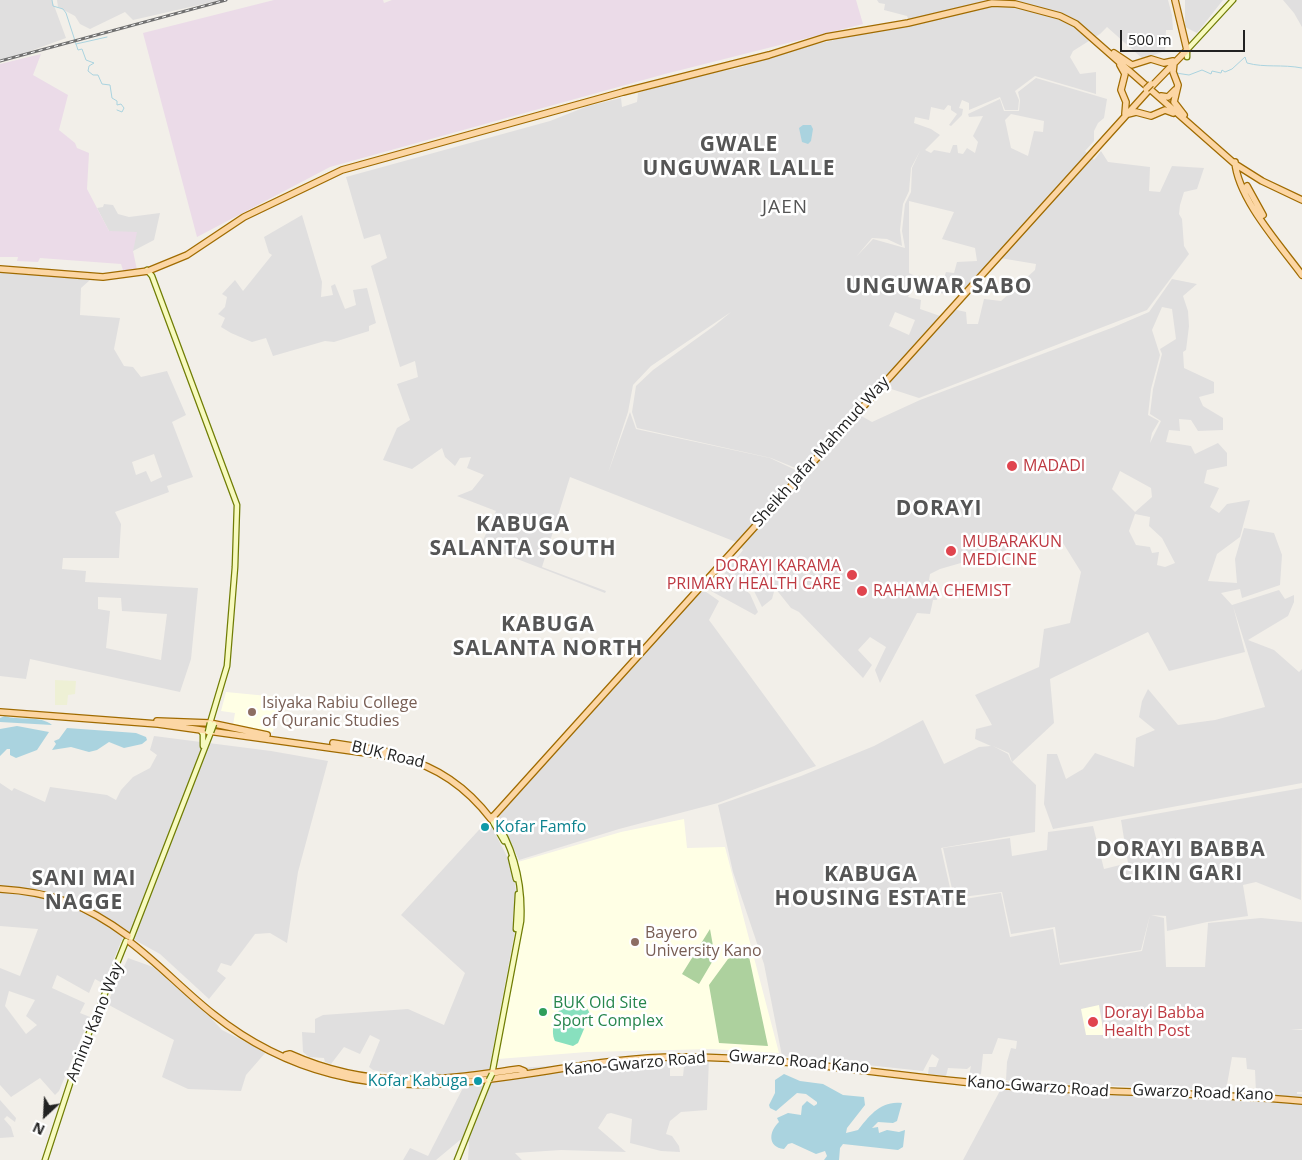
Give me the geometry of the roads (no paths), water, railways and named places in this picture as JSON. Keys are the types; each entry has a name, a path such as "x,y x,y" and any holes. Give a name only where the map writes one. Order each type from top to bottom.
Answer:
{"main road":[{"path":"1174,0 1185,50"},
{"path":"1185,50 1232,0"},
{"path":"0,268 103,277 150,269 193,252 244,217 342,170 833,36 908,23 998,3 1015,4 1067,18 1112,54 1236,165 1262,181 1302,199"},
{"name":"Sheikh Jafar Mahmud Way","path":"491,816 1185,50"},
{"path":"1112,54 1132,65 1151,59 1164,63 1174,62 1173,72 1178,85 1174,104 1185,120"},
{"path":"1112,54 1124,71 1120,91 1126,104 1125,114 1136,112 1152,116 1167,111 1185,120"},
{"path":"1149,61 1157,64 1162,74 1172,78 1176,87 1171,96 1160,97 1159,108 1151,114 1142,112 1137,102 1126,97 1123,88 1126,81 1137,76 1140,66 1149,61"},
{"path":"1236,165 1268,223 1302,269"},
{"path":"1236,165 1236,175 1259,216 1302,275"},
{"name":"Aminu Kano Way","path":"46,1160 74,1075 98,1013 212,732 212,723 229,666 239,504 150,269"},
{"name":"BUK Road","path":"0,711 158,723 268,736 381,754 416,762 456,784 491,816 510,846 517,870 521,894 521,921 490,1077 456,1160"},
{"path":"158,723 212,723 268,736"},
{"path":"158,723 201,731 268,736"},
{"path":"201,731 204,734 205,746"},
{"name":"Kano-Gwarzo Road","path":"0,891 34,892 62,899 100,916 129,939 213,1014 247,1038 276,1054 324,1072 376,1083 420,1086 525,1072 674,1057 750,1057 956,1080 1097,1090 1302,1099"},
{"path":"129,939 219,1016 254,1039 286,1055 315,1065 372,1079 402,1082 448,1082 525,1072"},
{"name":"BUK Road","path":"493,1066 506,989"},
{"path":"490,1077 495,1072 493,1066"},
{"path":"490,1077 519,1069 525,1072"}],"water":[{"path":"803,125 811,125 813,129 811,141 808,144 802,142 799,128"},
{"path":"5,716 42,720 52,725 0,722 0,718"},
{"path":"17,726 49,732 37,750 16,758 10,755 10,749 7,749 0,756 0,729"},
{"path":"67,728 136,733 146,737 147,740 142,744 124,748 109,742 97,750 89,752 71,747 52,750 56,744 54,741 59,739"},
{"path":"784,1074 800,1081 823,1084 843,1095 864,1097 865,1105 847,1128 846,1133 858,1130 876,1110 888,1104 902,1103 897,1121 893,1123 878,1122 872,1128 878,1127 879,1133 887,1130 899,1132 905,1130 903,1147 898,1150 843,1144 840,1148 839,1160 824,1160 827,1156 825,1151 816,1154 792,1143 788,1144 784,1149 778,1148 771,1138 773,1130 779,1122 777,1118 788,1113 801,1115 802,1106 807,1101 814,1106 817,1104 806,1094 797,1093 776,1111 770,1108 769,1105 775,1093 775,1080"}],"waterway":[{"path":"52,0 53,6 63,9 66,13 78,50 82,49 86,60 94,63 89,66 88,71 93,75 98,75 102,84 110,85 112,98 117,101 117,105 121,104 124,108 122,112 117,110"},
{"path":"76,44 107,37"},
{"path":"1176,73 1189,75 1202,70 1211,74 1212,71 1221,73 1222,70 1225,72 1232,69 1245,57 1247,63 1302,68"}],"railway":[{"path":"0,61 226,0"}],"place":[{"name":"MADADI","path":"1012,466"},
{"name":"MUBARAKUN MEDICINE","path":"951,551"},
{"name":"DORAYI KARAMA PRIMARY HEALTH CARE","path":"852,575"},
{"name":"RAHAMA CHEMIST","path":"862,591"},
{"name":"Isiyaka Rabiu College of Quranic Studies","path":"252,712"},
{"name":"Kofar Famfo","path":"485,827"},
{"name":"Bayero University Kano","path":"635,942"},
{"name":"BUK Old Site Sport Complex","path":"543,1012"},
{"name":"Dorayi Babba Health Post","path":"1093,1022"},
{"name":"Kofar Kabuga","path":"478,1081"}],"district":[{"name":"GWALE UNGUWAR LALLE","path":"739,157"},
{"name":"JAEN","path":"785,208"},
{"name":"UNGUWAR SABO","path":"939,287"},
{"name":"DORAYI","path":"939,509"},
{"name":"KABUGA SALANTA SOUTH","path":"523,537"},
{"name":"KABUGA SALANTA NORTH","path":"548,637"},
{"name":"DORAYI BABBA CIKIN GARI","path":"1181,862"},
{"name":"KABUGA HOUSING ESTATE","path":"871,887"},
{"name":"SANI MAI NAGGE","path":"84,891"}]}
